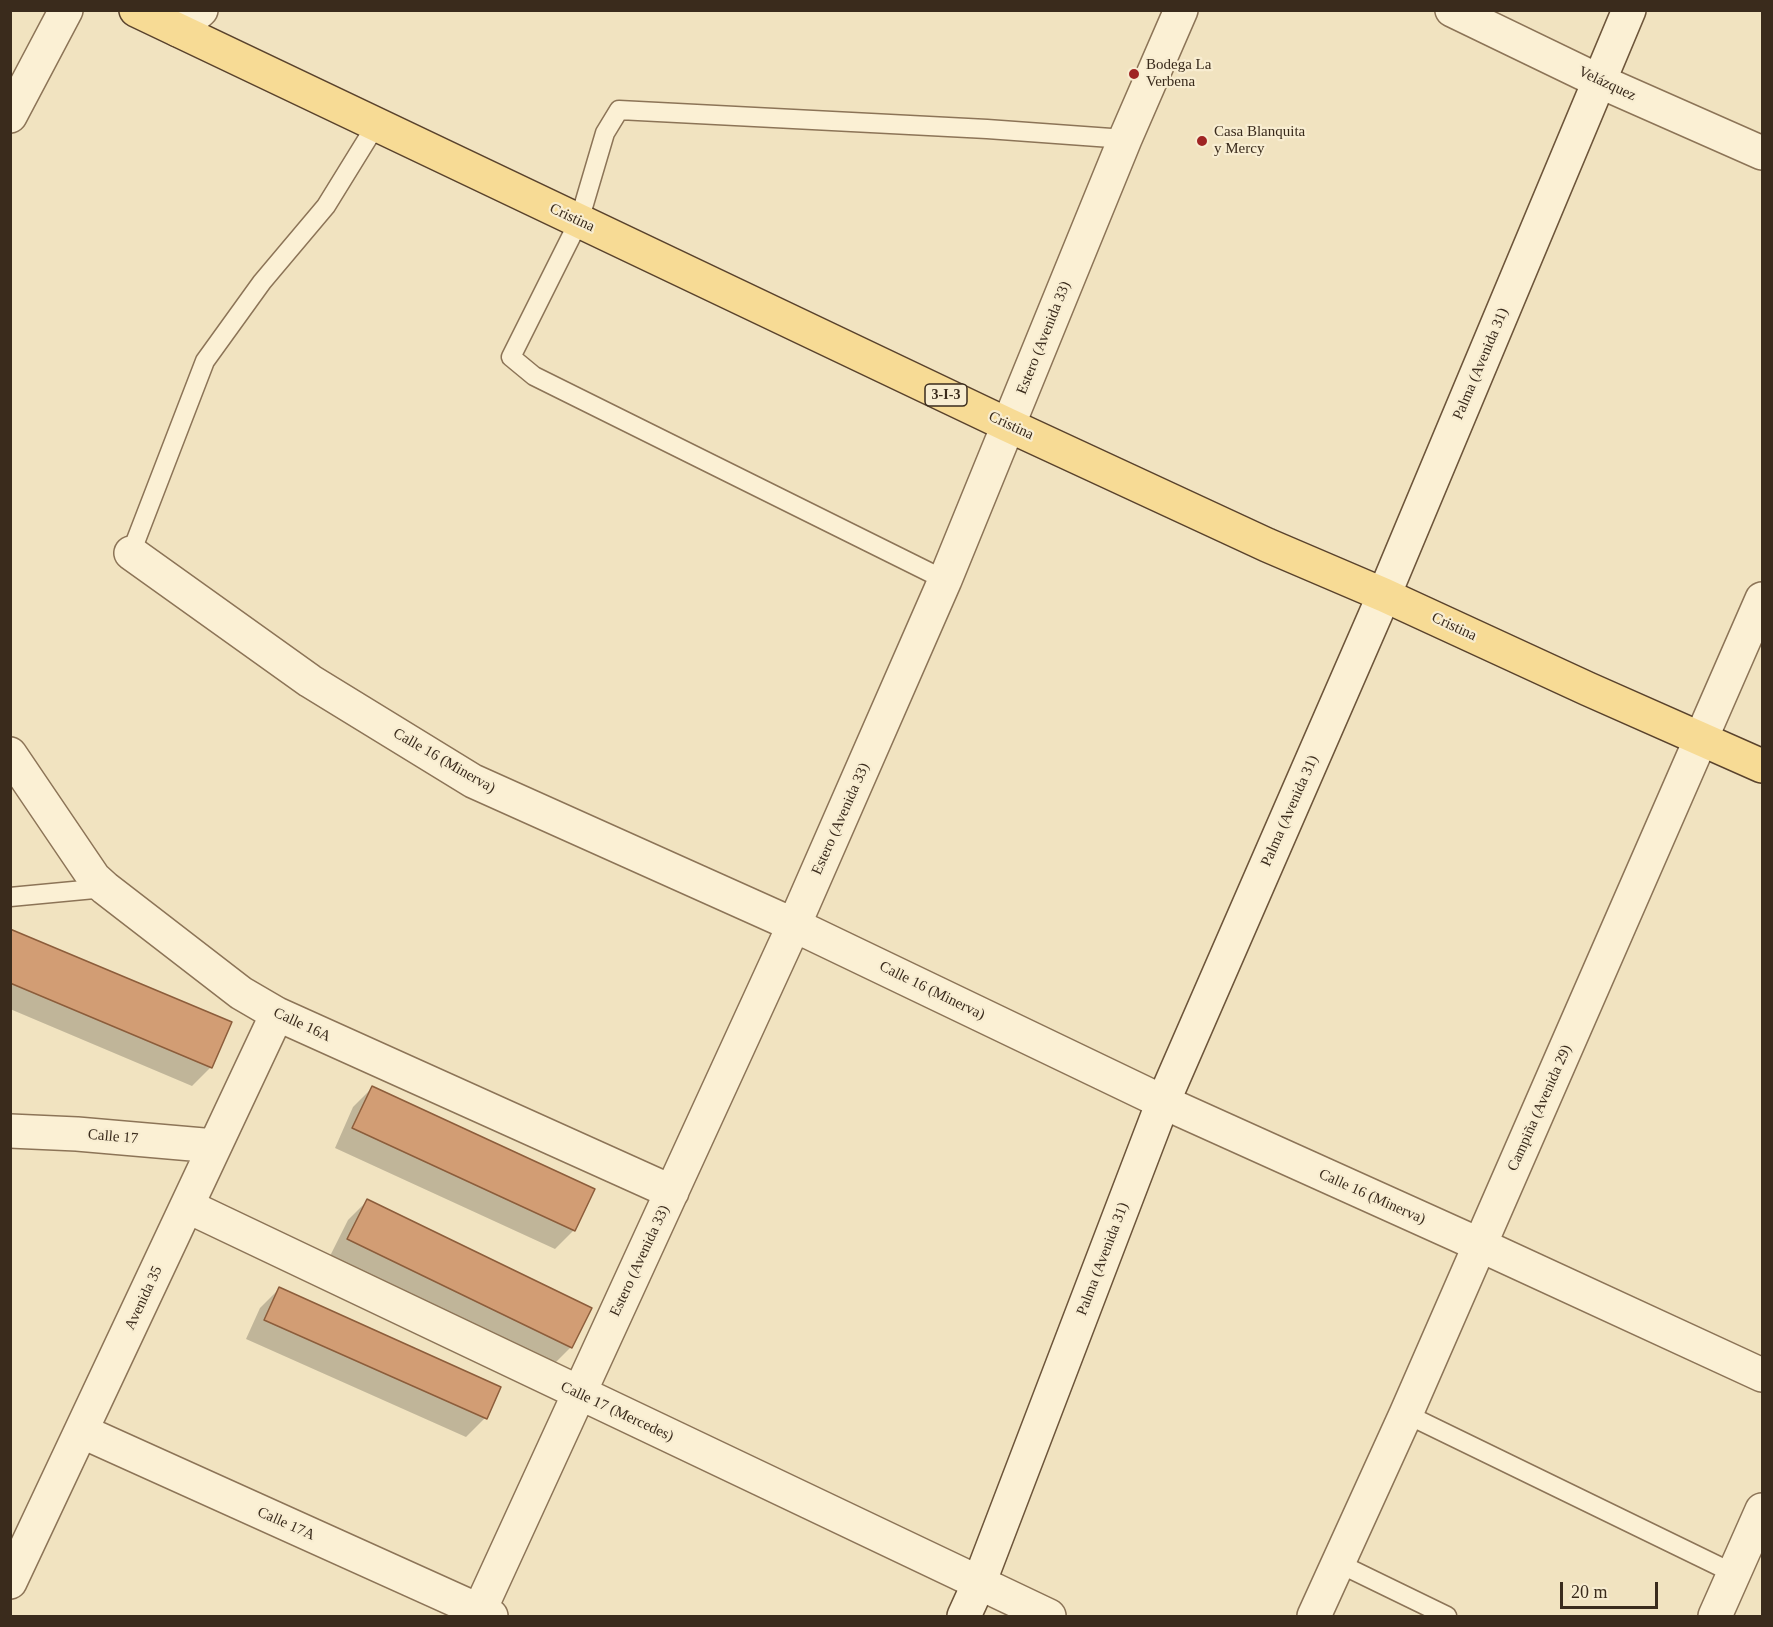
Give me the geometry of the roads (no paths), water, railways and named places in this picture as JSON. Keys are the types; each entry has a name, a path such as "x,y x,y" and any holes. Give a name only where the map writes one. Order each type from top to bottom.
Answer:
{"main road":[{"name":"Cristina","path":"136,10 189,20 376,125 1008,425 1267,545 1384,595 1762,766"}],"street":[{"path":"10,117 66,10"},
{"name":"Estero (Avenida 33)","path":"482,1615 579,1394 794,925 945,580 1125,139 1182,10"},
{"name":"Velázquez","path":"1452,10 1599,81 1762,153"},
{"name":"Palma (Avenida 31)","path":"964,1617 1163,1102 1384,595 1629,10"},
{"name":"Calle 16 (Minerva)","path":"131,553 310,681 474,781 794,925 1163,1102 1762,1375"},
{"name":"Campiña (Avenida 29)","path":"1314,1617 1407,1414 1762,599"},
{"name":"Calle 16A","path":"10,754 94,878 241,993 277,1014 672,1192"},
{"name":"Avenida 35","path":"10,1582 277,1014"},
{"name":"Calle 17","path":"10,1131 77,1134 215,1146"},
{"name":"Calle 17 (Mercedes)","path":"187,1206 1049,1617"},
{"name":"Calle 17A","path":"81,1431 482,1615"},
{"path":"1715,1617 1762,1510"}],"lane":[{"path":"945,580 534,376 511,357 579,221 605,133 619,110 987,129 1125,139"},
{"path":"131,553 205,360 262,282 326,206 376,125"},
{"path":"10,897 105,888"},
{"path":"1407,1414 1735,1574"},
{"path":"1338,1563 1447,1617"}],"place":[{"name":"Bodega La Verbena","path":"1134,74"},
{"name":"Casa Blanquita y Mercy","path":"1202,141"}]}
